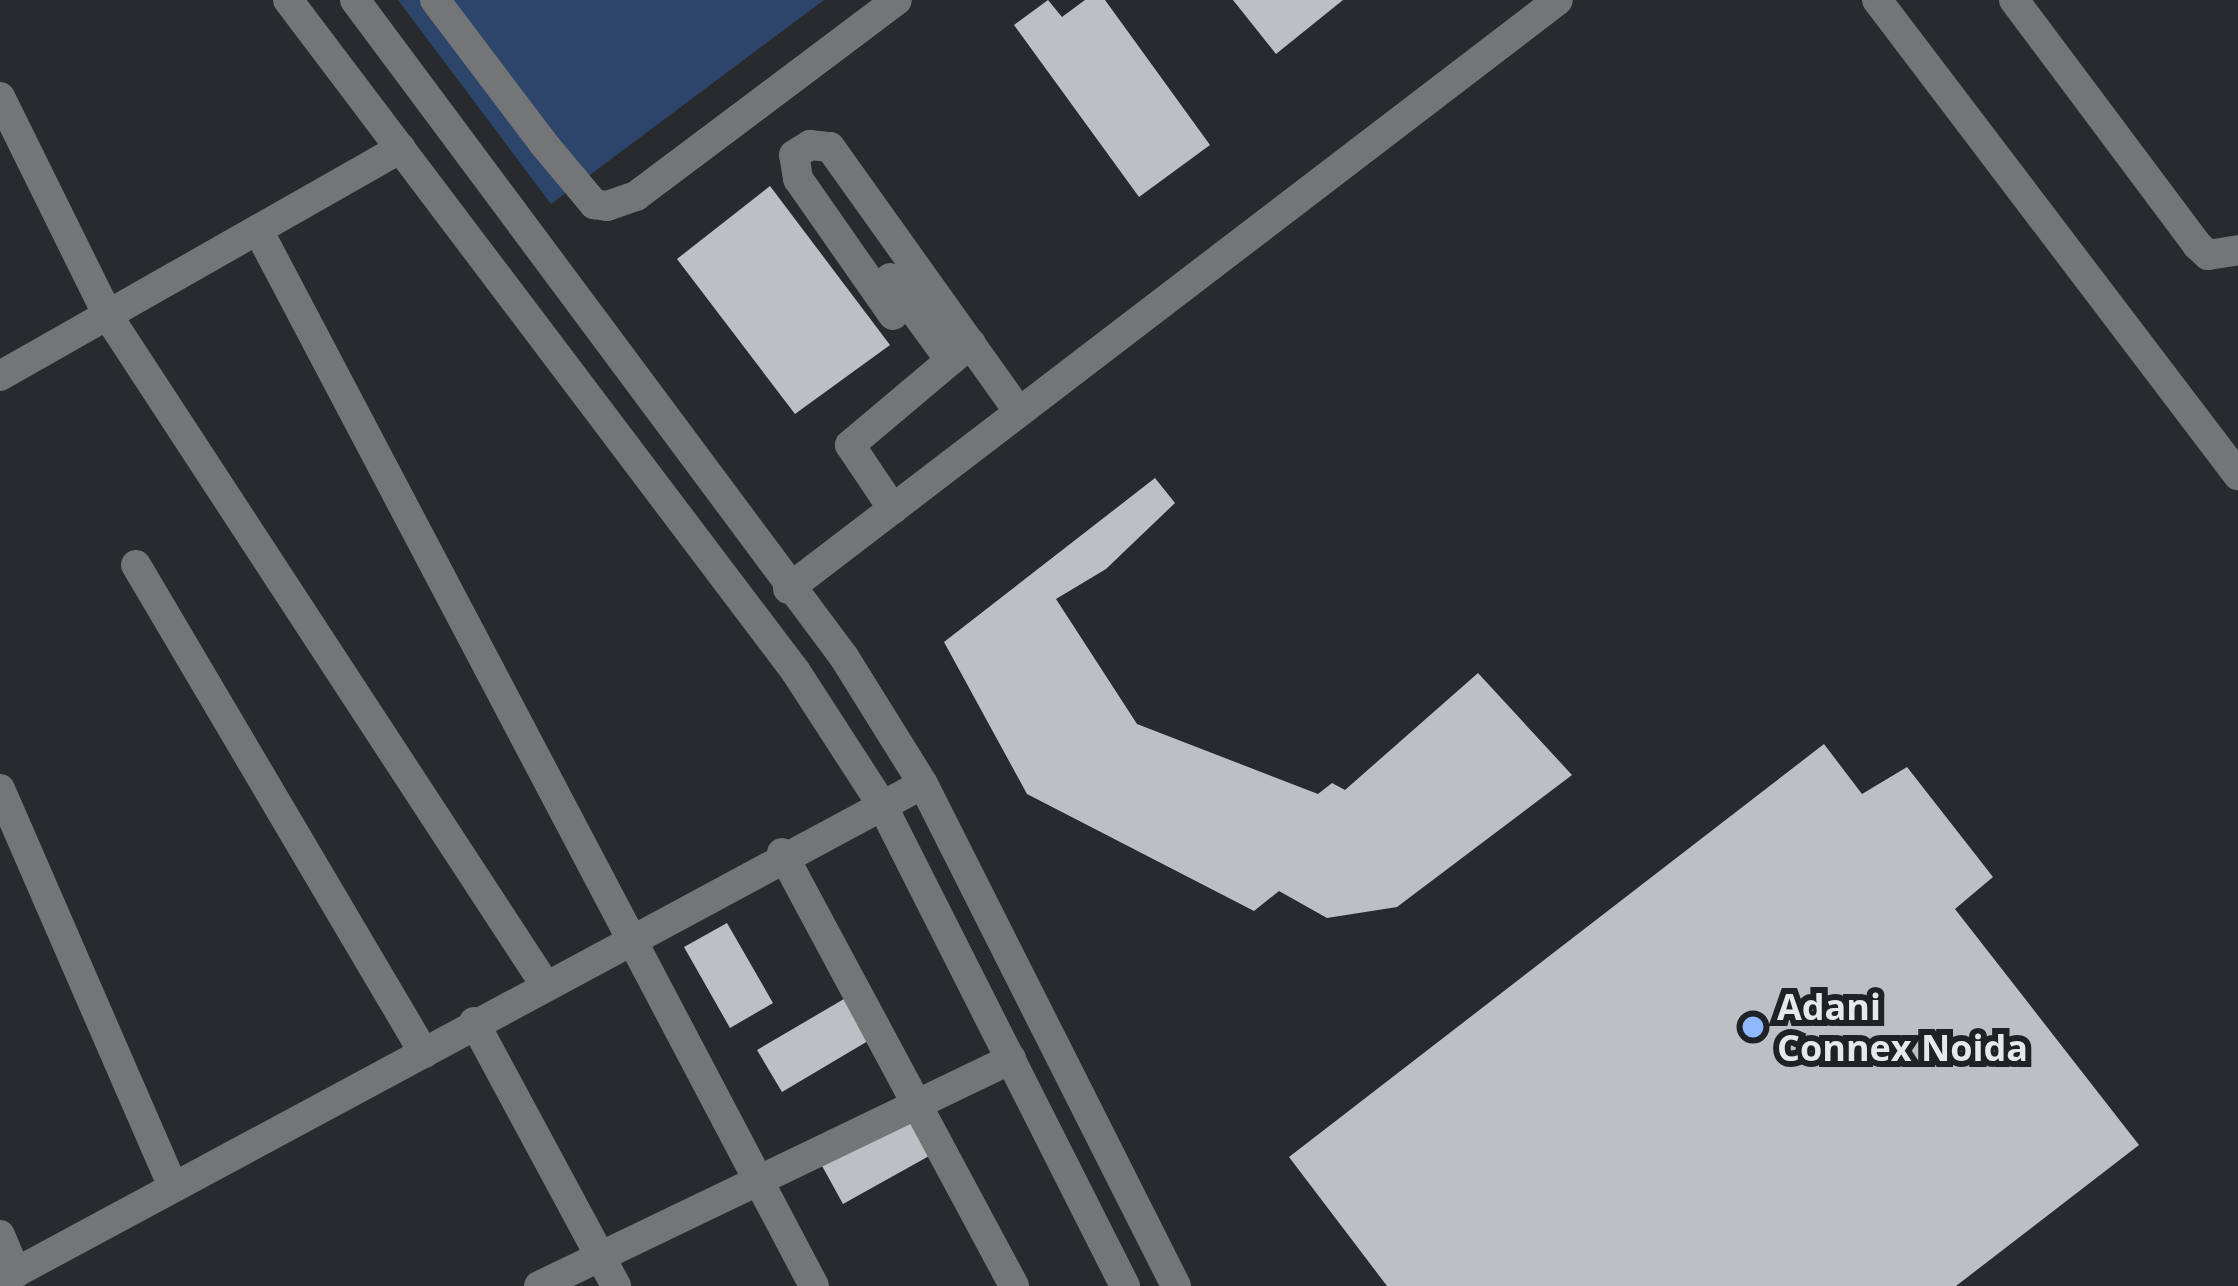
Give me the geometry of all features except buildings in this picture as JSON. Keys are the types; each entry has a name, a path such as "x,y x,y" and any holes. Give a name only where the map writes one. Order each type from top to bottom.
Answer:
{"street":[{"path":"288,0 796,672 882,805 1125,1286"},
{"path":"355,0 788,589 844,657 923,784 1176,1286"},
{"path":"435,0 594,204 607,206 636,196 897,0"},
{"path":"788,589 1558,0"},
{"path":"1877,0 2238,475"},
{"path":"2014,0 2197,245 2208,255 2238,250"},
{"path":"1,102 108,316 544,983"},
{"path":"893,315 797,179 794,155 810,145 830,147 960,352"},
{"path":"0,376 401,148"},
{"path":"836,204 960,352 1019,412"},
{"path":"258,230 814,1286"},
{"path":"893,508 850,445 960,352"},
{"path":"136,565 424,1053"},
{"path":"0,1235 8,1277 782,853 923,784"},
{"path":"0,789 173,1186"},
{"path":"782,853 1014,1286"},
{"path":"474,1022 616,1286"},
{"path":"538,1286 1011,1059"}],"shaded area":[{"path":"398,0 824,0 551,204"}],"place":[{"name":"Adani Connex Noida","path":"1753,1027"}]}
